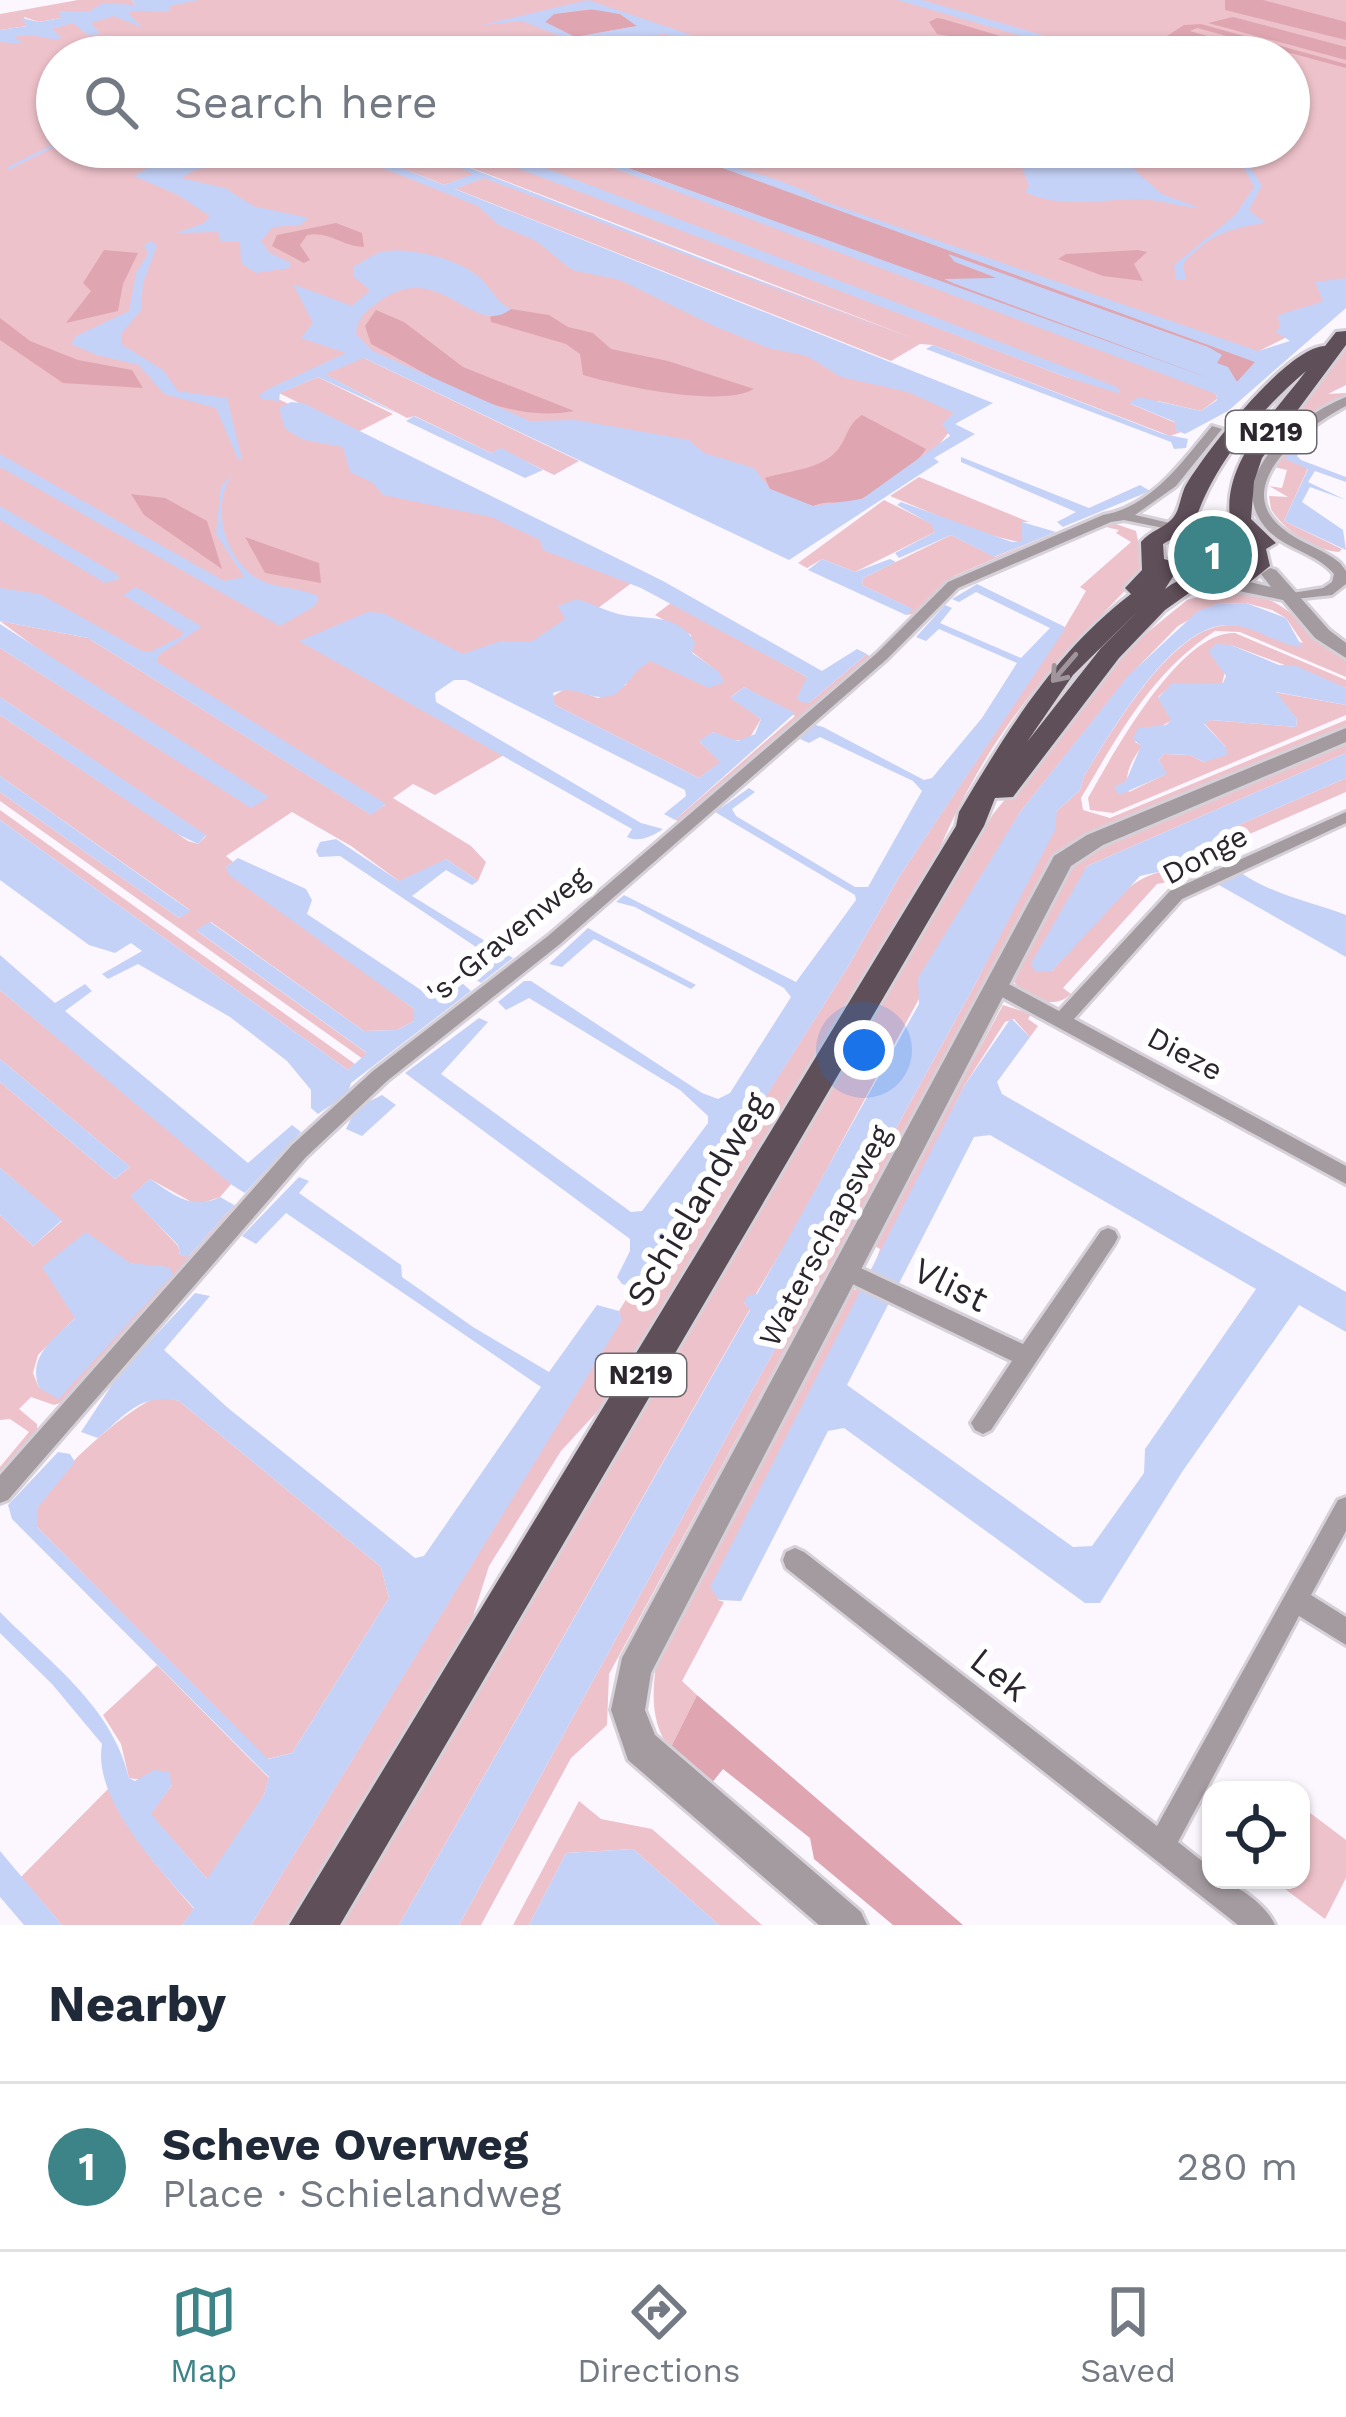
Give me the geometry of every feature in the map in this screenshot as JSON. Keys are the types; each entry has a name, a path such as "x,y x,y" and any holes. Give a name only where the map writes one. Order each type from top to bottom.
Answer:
{"main road":[{"name":"Schielandweg","path":"314,1925 970,826 973,812 1042,695 1141,607 1165,578 1170,541 1186,520 1196,486 1225,445 1289,377 1345,335"},
{"name":"Schielandweg","path":"1266,568 1275,557 1240,518 1244,472 1345,335"},
{"path":"1170,541 1240,537 1254,547 1266,568"},
{"path":"1170,541 1204,582"},
{"name":"N219","path":"1204,582 1266,568"},
{"name":"N219","path":"1204,582 1241,586 1266,568"},
{"name":"Schielandweg","path":"1141,607 1204,582"}],"street":[{"path":"1241,586 1291,597 1336,587 1341,574 1330,561 1269,524 1261,508 1261,486 1287,438 1307,420 1346,400"},
{"name":"'s-Gravenweg","path":"0,1492 299,1151 350,1104 554,940 882,656 952,585 1108,518 1124,516 1171,483 1216,429"},
{"path":"1124,516 1170,541"},
{"path":"1330,561 1346,553"},
{"path":"1266,568 1322,634 1346,652"},
{"name":"Waterschapsweg","path":"848,1925 666,1772 633,1734 628,1710 634,1670 855,1275 1051,878 1075,850 1346,734"},
{"name":"Donge","path":"1060,1021 1176,895 1346,817"},
{"name":"Dieze","path":"995,986 1346,1175"},
{"path":"983,1423 1108,1237"},
{"name":"Vlist","path":"855,1275 1029,1358"},
{"path":"1161,1846 1346,1508"},
{"name":"Lek","path":"795,1560 1261,1925"},
{"path":"1295,1599 1346,1632"}],"shaded area":[{"path":"78,0 132,0 135,5 61,11 61,18 39,22 24,17 27,26 0,30 0,14"},
{"path":"184,0 1346,0 1346,296 1309,326 1259,351 1230,394 633,168 1310,168 1310,36 36,36 36,168 402,168 965,412 919,470 797,541 359,353 270,395 641,576 551,643 465,666 312,647 504,755 435,795 413,784 393,798 471,846 486,862 478,881 446,859 409,881 399,881 292,812 226,856 233,862 226,867 414,1009 414,1021 397,1030 364,1031 211,922 197,931 368,1054 363,1059 0,801 0,792 179,918 190,910 0,776 0,715 188,841 198,844 206,836 0,697 0,648 251,807 0,621 88,638 370,814 385,805 47,606 0,599 0,35"},
{"path":"1225,0 1263,0 1346,22 1346,40 1225,10"},
{"path":"595,9 620,14 637,26 573,36 545,22 554,14"},
{"path":"1233,17 1305,36 1256,36 1208,23"},
{"path":"937,18 999,36 937,34 929,22"},
{"path":"1201,24 1244,36 1197,28 1190,31 1208,36 1167,36 1184,25"},
{"path":"1310,37 1346,47 1346,60 1310,50"},
{"path":"1310,54 1346,64 1346,68 1310,58"},
{"path":"402,168 462,168 475,174 444,185"},
{"path":"472,168 520,168 1066,377 1121,391 544,168 615,168 1196,383 1217,399 1201,411 1158,401 1131,404 1176,423 1175,430 1181,432 1170,436 933,345 920,344 891,361 453,188 484,177 915,339"},
{"path":"628,168 723,168 1256,362 1237,382 1227,367 1215,363 1208,347 948,255 998,279 947,280 953,283 1228,383 1203,378"},
{"path":"336,223 362,233 364,247 307,235 300,245 310,260 304,263 272,246 277,235"},
{"path":"104,250 138,253 123,284 118,311 66,323 91,291 83,283"},
{"path":"1147,252 1134,264 1143,281 1103,276 1058,259 1066,254"},
{"path":"511,309 549,315 568,327 593,333 611,349 668,361 754,389 695,396 583,375 580,354 566,344 491,322 490,317"},
{"path":"376,310 404,322 463,367 574,411 520,411 444,383 371,344 365,326"},
{"path":"0,318 30,341 78,360 132,370 143,388 63,383 0,340"},
{"path":"1346,346 1346,385 1328,394 1346,393 1346,398 1278,437 1260,466 1253,509 1247,508 1249,482 1260,454"},
{"path":"358,358 579,461 554,475 501,449 491,453 415,416 407,418 324,374"},
{"path":"318,377 393,414 358,432 279,393"},
{"path":"862,415 926,449 893,481 861,499 813,506 770,489 765,478 815,465 832,455"},
{"path":"1295,437 1299,438 1286,459 1308,468 1284,521 1342,549 1339,552 1300,538 1271,509 1269,496 1288,497 1269,486 1282,488 1287,470 1274,467"},
{"path":"919,477 1029,522 1023,522 1022,543 975,531 890,496"},
{"path":"131,494 165,498 207,521 222,569 144,515"},
{"path":"884,500 932,524 935,532 855,572 822,559 807,568 798,563"},
{"path":"1110,522 1136,531 1144,568 1140,575 1048,674 999,738 935,859 607,1401 561,1451 489,1566 469,1629 289,1925 251,1925 621,1320 619,1311 633,1288 640,1288 660,1265 712,1182 709,1161 729,1154 899,877 1062,632 1086,591 1080,587 1131,542 1116,533 1119,530 1102,526"},
{"path":"1056,532 954,576 913,614 906,615 912,609 862,585 863,578 951,535 995,557"},
{"path":"245,537 319,563 321,583 265,573"},
{"path":"1215,592 1241,593 1276,603 1346,661 1346,677 1240,632 1215,631 1172,666 1138,706 1081,798 1083,810 1110,818 1346,720 1346,727 1077,839 1050,861 609,1674 607,1725 571,1758 481,1925 459,1925 978,979 1057,811 1080,790 1084,776 1142,688 1180,647 1200,633 1240,626 1303,643 1286,618 1272,610 1246,603 1217,604 1178,626 1129,676 1020,812 795,1228 756,1294 744,1303 750,1309 399,1925 337,1925 993,814 1132,645 1187,600"},
{"path":"672,602 807,677 809,703 867,654 870,657 679,821 675,820 795,716 744,687 731,697 761,719 749,739 732,741 713,732 700,742 721,762 699,778 555,705 550,698 568,687 598,698 626,685 630,673 650,660 675,671 718,672 692,652 691,635 655,615"},
{"path":"1235,633 1346,680 1346,688 1231,645 1222,684 1172,684 1158,697 1172,720 1135,742 1142,746 1128,773 1129,792 1166,774 1159,760 1164,754 1190,755 1204,762 1226,747 1204,723 1211,720 1296,727 1297,719 1274,692 1346,705 1346,715 1113,813 1090,810 1088,798 1113,754 1171,673 1214,638"},
{"path":"1346,742 1346,753 1087,866 1042,970 1052,971 1117,897 1137,882 1179,870 1203,876 1157,884 1063,988 1071,994 1064,999 1041,1001 1014,982 1066,875 1087,853"},
{"path":"1346,778 1346,792 1231,842 1240,859 1229,864 1214,842 1218,834"},
{"path":"0,810 355,1064 348,1070 0,820"},
{"path":"0,990 232,1183 220,1197 197,1205 150,1179 131,1196 178,1246 180,1255 189,1256 234,1205 239,1208 66,1401 54,1405 31,1397 19,1409 37,1424 37,1435 0,1478 0,1467 29,1432 10,1419 0,1420 0,1215 33,1246 62,1221 0,1168 0,1082 115,1179 130,1167 0,1059","holes":["130,1263 161,1266 39,1388 33,1373 38,1355"]},
{"path":"1003,1005 1031,1014 1028,1019 1038,1026 1030,1037 1014,1019 1005,1022 964,1086 872,1273 880,1249 873,1245"},
{"path":"861,1288 718,1600 724,1602 682,1681 697,1695 670,1749 654,1709 656,1665 849,1291"},
{"path":"160,1396 179,1401 381,1567 389,1598 292,1753 267,1759 37,1527 38,1507 58,1478 111,1427"},
{"path":"157,1665 269,1778 264,1795 208,1880 150,1814 172,1785 129,1778 121,1744 103,1715"},
{"path":"697,1695 963,1925 893,1925 814,1859 810,1838 723,1769 711,1784 670,1749"},
{"path":"109,1788 136,1837 194,1909 182,1925 62,1925 21,1877"},
{"path":"579,1801 601,1819 652,1829 762,1925 719,1925 633,1849 566,1853 529,1925 513,1925"},
{"path":"1310,1813 1346,1840 1346,1878 1325,1919 1285,1889 1310,1889"}],"water":[{"path":"132,0 199,0 169,6 171,10 128,13 143,28 114,16 91,23 101,34 88,35 73,23 52,29 60,36 22,35 14,37 24,44 0,42 0,30 27,26 22,18 39,22 61,18 59,11 90,11 103,3 135,5"},
{"path":"588,0 694,36 581,36 637,26 620,14 589,9 554,14 545,22 573,36 522,21 481,25"},
{"path":"897,0 922,0 1046,36 1022,36"},
{"path":"148,168 207,168 181,178 225,188 253,206 309,218 300,225 273,227 261,241 270,253 291,263 289,268 256,273 241,263 240,242 221,242 218,232 176,233 210,216 176,194 134,176"},
{"path":"383,168 402,168 444,185 473,174 460,168 470,168 918,343 484,178 455,189 993,403 955,424 975,434 934,458 939,462 789,560 364,358 325,374 398,414 318,377 280,393 279,401 262,399 259,395 268,389 346,353 301,338 313,323 293,284 352,306 370,290 353,276 353,267 378,253 409,251 459,264 511,309 497,316 483,314 437,292 399,291 365,313 356,334 373,351 530,421 576,420 689,440 704,453 754,468 770,489 813,506 862,499 950,436 942,424 954,413 908,392 841,377 807,356 768,348 620,280 572,270 536,241 497,224 478,206"},
{"path":"517,168 545,168 1117,387 1121,394"},
{"path":"614,168 628,168 1217,381 944,279 997,278 955,262 948,254 1210,348 1222,355 1217,363 1228,367 1237,382 1255,362 723,168 776,179 823,201 1258,351 1290,341 1275,331 1280,328 1278,316 1323,301 1315,282 1346,278 1346,308 1228,411 1185,434 1175,430 1175,422 1129,403 1139,397 1201,411 1217,400 1216,394"},
{"path":"1022,168 1132,168 1162,194 1200,208 1141,199 1067,202 1025,192 1029,186"},
{"path":"1244,168 1254,172 1262,186 1249,210 1265,223 1211,239 1183,264 1186,280 1176,280 1174,265 1235,215 1254,187"},
{"path":"152,241 157,246 143,283 141,310 122,333 121,344 163,370 178,391 227,398 242,459 216,408 164,394 139,365 71,344 76,336 129,311 136,273 148,254 144,245"},
{"path":"933,345 1163,434 1188,439 1186,448 1174,449 1171,442 926,349"},
{"path":"303,403 663,581 822,671 857,649 867,654 809,703 800,702 797,698 807,677 641,588 543,550 540,540 491,517 383,495 373,483 350,472 343,447 304,440 285,429 279,408"},
{"path":"414,416 491,453 501,448 543,470 525,478 406,421"},
{"path":"1299,438 1306,441 1297,456 1301,460 1346,477 1346,482 1315,471 1308,482 1346,500 1310,487 1302,502 1343,530 1346,550 1284,521 1308,469 1285,459"},
{"path":"0,454 224,581 244,577 216,534 221,486 233,474 222,500 222,515 235,556 262,581 319,597 315,606 280,626 0,467"},
{"path":"961,457 1089,508 1140,485 1150,491 1063,527 1057,522 1076,512 961,462"},
{"path":"901,502 1012,542 1022,542 1022,522 1056,532 994,557 951,535 899,558 895,553 935,532 931,524 897,505"},
{"path":"0,506 119,579 105,583 0,520"},
{"path":"822,559 855,572 890,559 896,562 863,578 862,585 913,609 906,615 808,570"},
{"path":"977,584 1065,627 1063,632 899,877 729,1155 709,1161 712,1182 661,1265 639,1289 622,1284 617,1277 630,1251 630,1239 405,1073 479,1018 488,1022 441,1074 631,1212 642,1211 708,1123 708,1116 680,1090 529,998 506,1010 498,1002 524,981 531,981 702,1093 718,1099 730,1093 791,997 784,988 635,907 616,902 624,895 796,982 856,900 855,895 715,812 749,788 755,792 732,809 736,816 855,887 868,887 922,791 913,781 820,737 809,743 800,739 812,724 823,727 924,780 932,778 982,718 1017,663 939,629 926,641 916,637 945,605 952,608 940,623 1021,658 1050,628 976,592 959,602 952,599"},
{"path":"136,587 202,627 159,655 157,662 386,804 371,815 88,638 0,621 0,588 40,594 142,651 150,652 182,636 183,632 123,595"},
{"path":"577,599 626,616 678,625 695,642 692,653 719,672 724,682 709,688 650,661 613,695 561,691 553,693 555,705 699,778 720,762 699,741 713,732 738,741 755,734 761,719 730,698 744,687 795,713 675,820 664,814 686,796 685,790 466,680 454,680 435,693 436,702 641,823 663,829 646,838 627,837 632,829 299,641 368,612 383,613 463,654 501,641 531,642 565,619 558,606"},
{"path":"1246,603 1286,618 1302,647 1239,626 1208,629 1166,660 1127,709 1080,790 1057,811 1055,830 978,979 459,1925 399,1925 750,1310 744,1303 748,1295 757,1294 919,1004 918,978 1020,812 1128,676 1198,611 1217,604"},
{"path":"0,624 269,797 251,808 0,648"},
{"path":"1216,644 1231,645 1279,665 1294,665 1346,688 1346,705 1276,692 1297,719 1296,727 1211,720 1204,724 1226,747 1227,755 1204,762 1190,755 1164,754 1159,760 1167,774 1119,795 1114,787 1126,781 1141,746 1133,739 1138,728 1166,725 1171,720 1158,698 1171,684 1223,683 1226,676 1208,651"},
{"path":"0,697 206,835 198,844 175,833 0,715"},
{"path":"1346,753 1346,778 1218,834 1214,842 1237,870 1254,881 1346,915 1346,957 1203,876 1176,868 1140,876 1052,971 1035,972 1031,963 1087,866"},
{"path":"0,776 191,911 179,918 0,792"},
{"path":"0,820 348,1070 367,1053 196,930 210,922 364,1031 397,1030 414,1021 414,1009 229,875 226,867 238,858 306,889 312,900 307,914 433,998 443,999 462,983 471,991 351,1083 346,1098 360,1106 382,1095 396,1105 362,1136 346,1129 355,1110 334,1103 318,1114 311,1108 311,1090 287,1061 230,1017 138,964 108,979 102,974 142,951 131,943 115,953 89,945 0,880"},
{"path":"336,839 399,881 446,859 478,881 472,885 446,870 412,896 513,958 481,983 472,977 490,964 491,957 340,856 319,857 320,842"},
{"path":"588,928 696,985 691,989 594,939 562,967 549,964"},
{"path":"0,955 55,1003 85,984 92,991 65,1011 248,1163 292,1125 301,1132 245,1193 0,990"},
{"path":"1011,1018 1030,1037 997,1082 1002,1094 1346,1292 1346,1332 1299,1305 1182,1472 1100,1603 1085,1603 844,1428 828,1431 741,1601 719,1600 710,1587 964,1086","holes":["990,1135 1256,1289 1145,1449 1144,1473 1092,1546 1073,1547 847,1385 974,1137"]},
{"path":"0,1059 130,1167 115,1179 0,1082"},
{"path":"0,1168 62,1220 33,1246 0,1215"},
{"path":"299,1177 309,1181 299,1193 401,1265 402,1277 549,1372 597,1305 619,1311 622,1320 251,1925 182,1925 194,1908 117,1810 102,1765 102,1744 52,1684 0,1633 0,1612 94,1708 121,1752 129,1778 135,1781 154,1770 169,1772 172,1785 151,1814 207,1879 264,1795 269,1777 12,1519 8,1505 58,1452 70,1454 75,1462 38,1507 37,1527 268,1759 292,1753 389,1598 381,1567 179,1401 144,1403 98,1438 81,1432 119,1374 195,1293 210,1296 164,1350 228,1408 415,1558 424,1556 541,1387 286,1213 256,1244 242,1236"},
{"path":"150,1179 184,1199 201,1202 220,1197 234,1205 188,1257 180,1255 178,1245 130,1196"},
{"path":"86,1232 130,1263 169,1267 173,1274 59,1399 39,1388 37,1366 45,1349 75,1318 42,1267"},
{"path":"633,1849 719,1925 529,1925 566,1853"},
{"path":"0,1851 62,1925 24,1925 0,1897"}],"waterway":[{"path":"9,168 36,154"}],"place":[{"name":"Scheve Overweg","path":"1213,555"}]}
